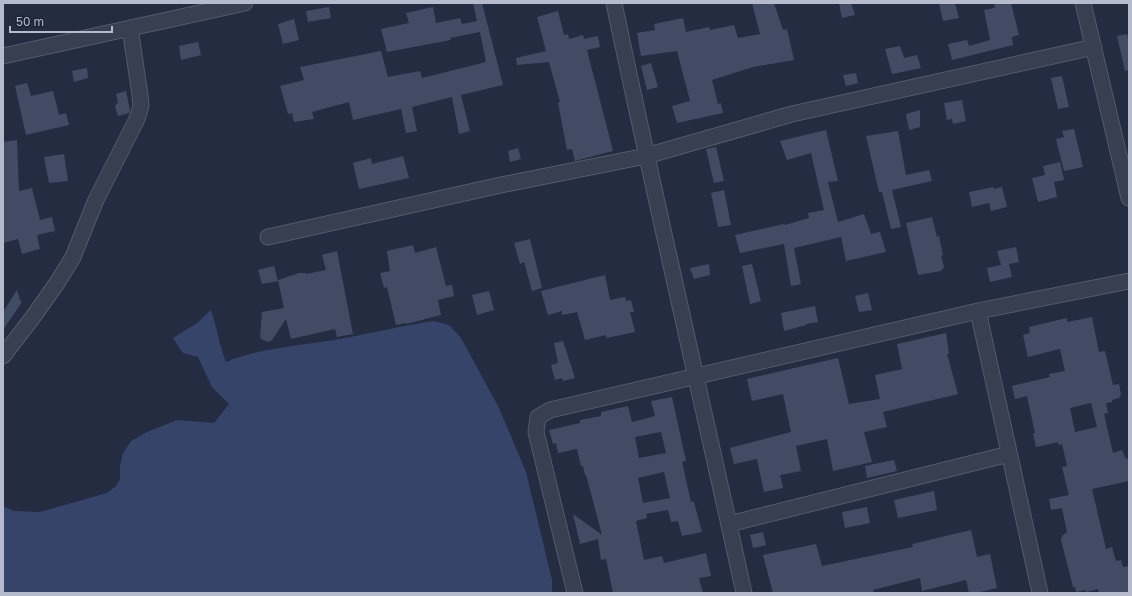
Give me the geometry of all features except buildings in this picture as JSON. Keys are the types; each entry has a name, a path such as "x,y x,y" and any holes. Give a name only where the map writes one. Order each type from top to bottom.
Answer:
{"street":[{"path":"3,56 245,3"},
{"path":"614,3 646,156 744,593"},
{"path":"1084,3 1129,198"},
{"path":"3,356 33,317 73,257 96,200 137,119 141,106 130,28"},
{"path":"268,236 501,185 646,156 792,114 1094,47"},
{"path":"575,593 536,432 538,417 550,410 978,311 1129,281"},
{"path":"978,311 1040,593"},
{"path":"729,524 1009,454"}],"water":[{"path":"211,310 226,362 266,350 334,340 433,321 446,324 451,327 461,338 499,408 526,472 552,580 552,593 3,593 3,506 14,511 40,512 107,493 116,486 120,479 120,466 123,453 131,441 147,432 177,420 214,423 229,404 212,387 198,357 183,353 173,338 197,323"}]}
